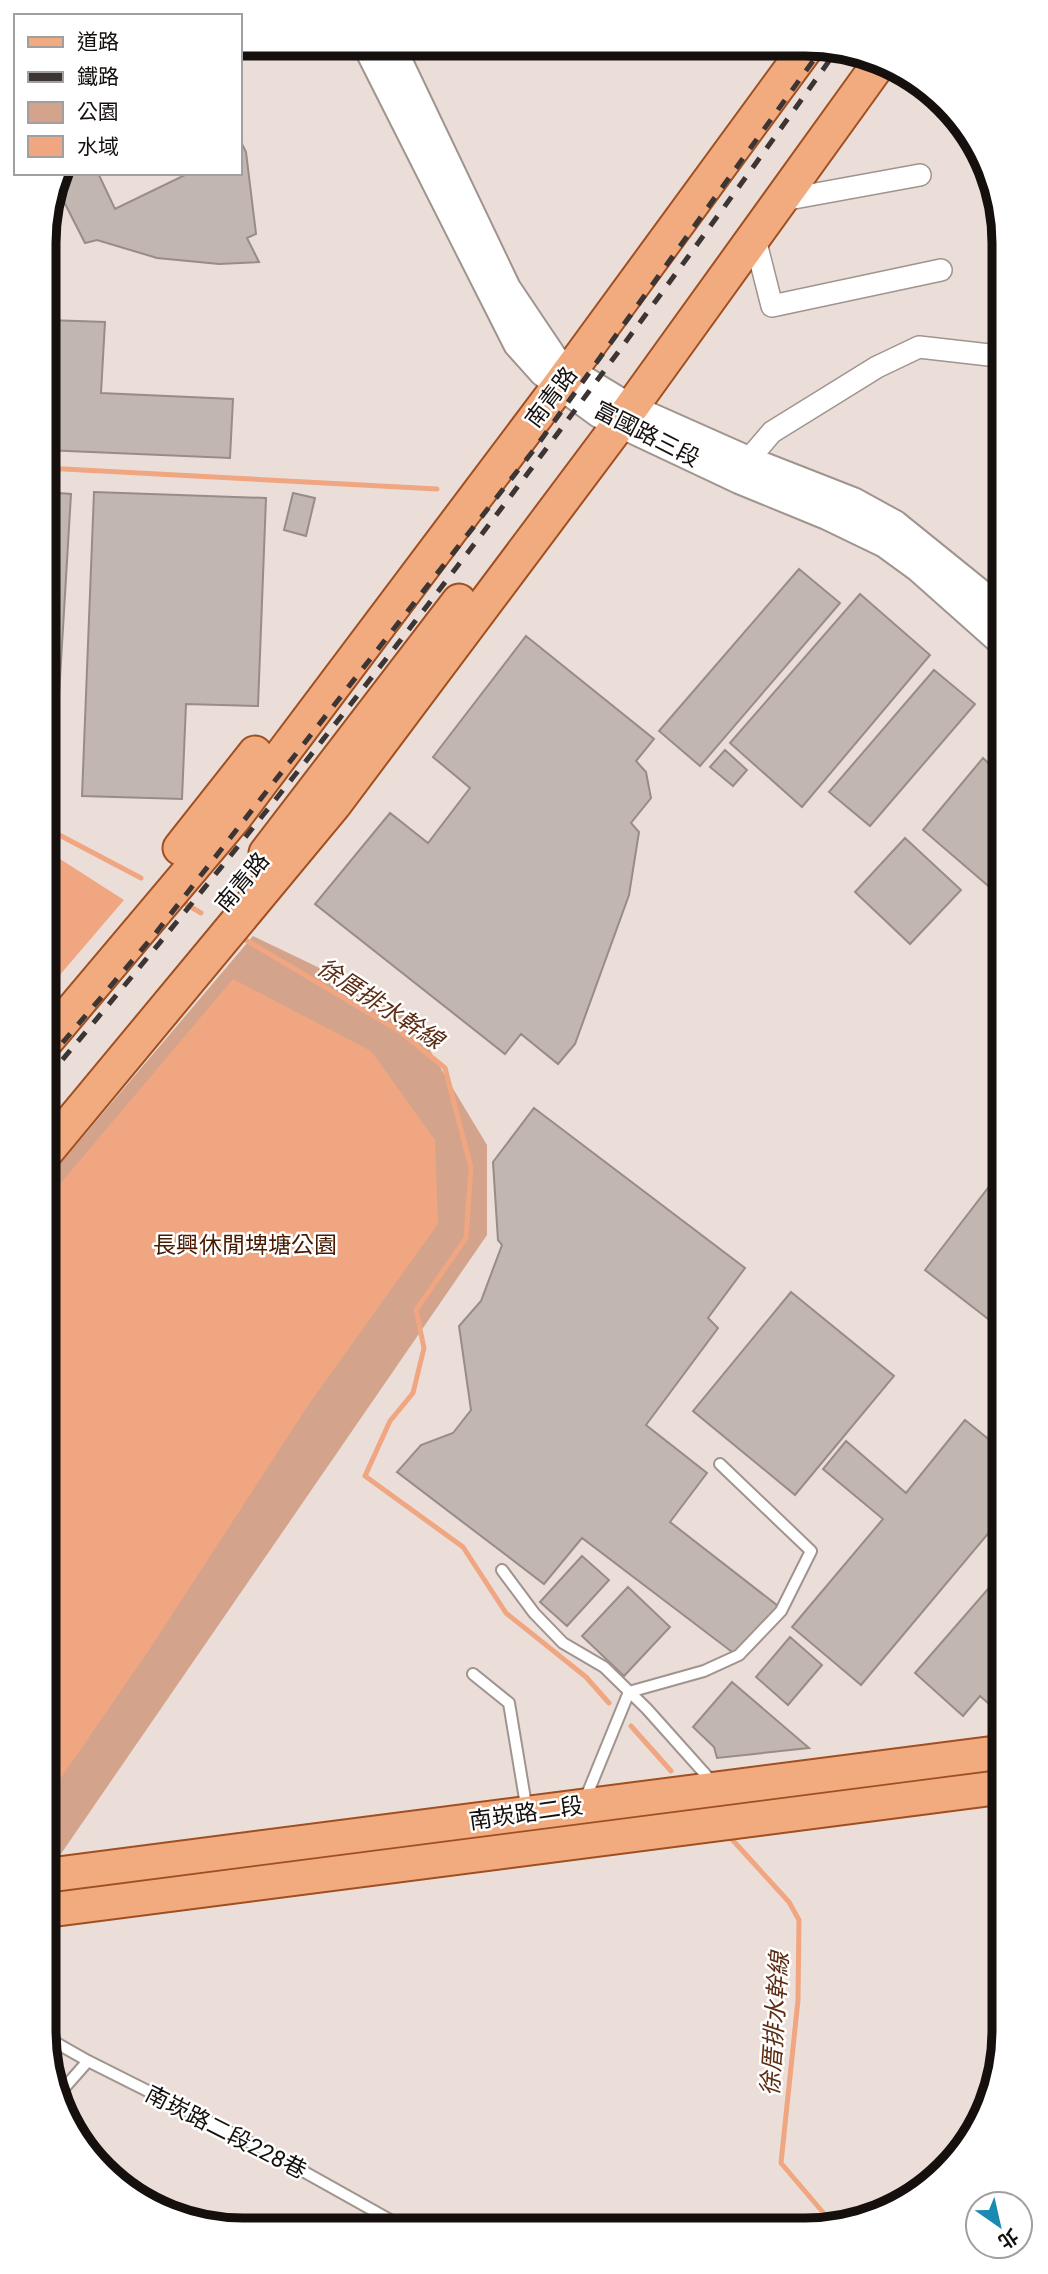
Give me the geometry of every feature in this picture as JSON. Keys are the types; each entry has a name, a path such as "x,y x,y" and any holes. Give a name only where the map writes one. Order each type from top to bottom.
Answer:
{"main road":[{"path":"56,995 171,860 557,372 776,56"},
{"name":"南青路","path":"56,1029 235,817 557,372 800,56"},
{"name":"南青路","path":"56,1104 270,848 555,475 616,411 859,65"},
{"path":"56,1140 334,805 515,564 616,411 755,239 875,70"},
{"name":"南青路","path":"515,564 555,475"},
{"name":"南青路","path":"216,803 290,743"},
{"name":"南崁路二段","path":"56,1874 527,1813 585,1822 718,1789 992,1753"},
{"name":"南崁路二段","path":"56,1909 585,1822 992,1788"}],"street":[{"name":"富國路三段","path":"372,56 517,344 616,411 743,470 885,544 918,568 992,634"},
{"name":"富國路三段","path":"396,56 507,288 557,372"},
{"path":"783,200 920,175"},
{"path":"755,239 772,306 941,270"},
{"path":"743,470 772,432 877,367 919,346 992,355"},
{"name":"富國路三段","path":"743,470 853,500 895,524 992,602"}],"lane":[{"path":"629,1692 704,1671 739,1655 781,1611 811,1551 720,1464"},
{"path":"502,1570 534,1613 564,1643 604,1667 718,1789"},
{"path":"473,1674 509,1703 527,1813"},
{"path":"585,1822 629,1692"},
{"name":"南崁路二段228巷","path":"57,2043 267,2151 388,2218"},
{"path":"65,2087 88,2061"}],"green space":[{"name":"長興休閒埤塘公園","path":"253,936 405,1009 487,1145 487,1235 56,1861 56,1169"}],"water":[{"path":"56,856 124,900 56,979"},
{"name":"長興休閒埤塘公園","path":"233,979 371,1051 435,1140 438,1224 309,1404 151,1647 56,1785 56,1189"}],"building":[{"path":"242,144 246,152 256,234 247,238 259,262 219,264 157,258 97,240 85,243 62,197 69,175 99,175 115,209 185,175 242,175"},
{"path":"56,320 105,322 101,393 233,399 230,458 56,450"},
{"path":"94,492 266,498 258,706 186,704 182,799 82,796"},
{"path":"56,493 71,494 56,745"},
{"path":"293,493 315,498 306,536 284,530"},
{"path":"799,569 840,603 700,766 659,731"},
{"path":"860,594 930,655 802,807 730,743"},
{"path":"526,636 654,739 636,761 646,772 651,798 631,823 639,832 629,895 575,1044 558,1064 521,1034 505,1054 315,904 390,813 428,843 470,788 433,757"},
{"path":"934,670 975,704 870,826 829,792"},
{"path":"725,750 747,770 733,786 710,767"},
{"path":"983,758 992,766 992,889 923,830"},
{"path":"905,838 961,890 910,944 855,892"},
{"path":"534,1108 745,1268 708,1318 718,1328 646,1425 707,1473 670,1522 778,1606 736,1655 582,1538 544,1584 397,1472 421,1445 453,1433 471,1410 459,1326 481,1301 502,1245 498,1240 493,1162"},
{"path":"992,1183 992,1322 925,1270"},
{"path":"791,1292 894,1376 795,1495 693,1411"},
{"path":"965,1420 992,1442 992,1529 861,1685 792,1627 883,1519 823,1469 846,1441 906,1493"},
{"path":"582,1556 609,1580 567,1626 540,1602"},
{"path":"992,1584 992,1707 980,1696 963,1716 915,1673"},
{"path":"628,1587 670,1627 624,1676 582,1636"},
{"path":"790,1637 822,1665 788,1705 756,1677"},
{"path":"732,1682 809,1748 717,1758 714,1747 693,1727"}],"waterway":[{"path":"56,469 437,489"},
{"name":"徐厝排水幹線","path":"56,833 141,878"},
{"name":"徐厝排水幹線","path":"179,900 201,913"},
{"name":"徐厝排水幹線","path":"239,936 401,1032 445,1068 471,1168 466,1238 416,1310 424,1348 413,1393 390,1421 365,1476 463,1547 506,1613 586,1677 609,1703"},
{"name":"徐厝排水幹線","path":"631,1726 671,1771"},
{"name":"徐厝排水幹線","path":"728,1835 789,1902 799,1920 798,2000 781,2163 826,2216"}],"railway":[{"path":"56,1050 155,934 533,451 816,57"},
{"path":"56,1067 254,827 454,571 649,310 831,58"}]}
